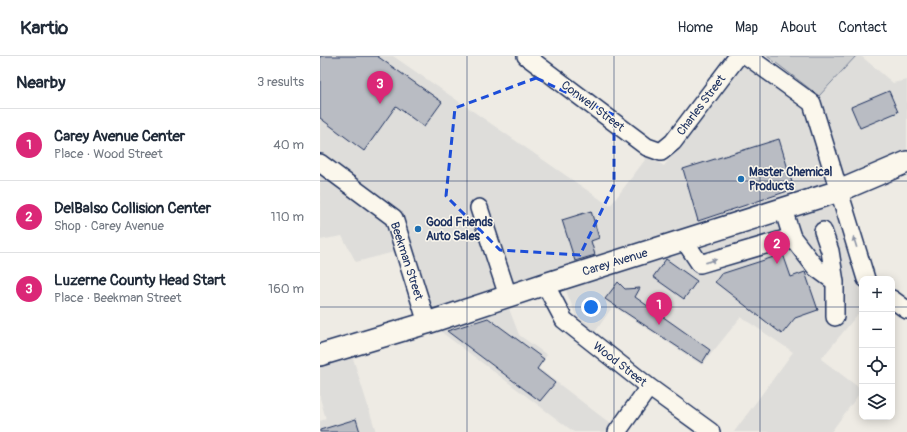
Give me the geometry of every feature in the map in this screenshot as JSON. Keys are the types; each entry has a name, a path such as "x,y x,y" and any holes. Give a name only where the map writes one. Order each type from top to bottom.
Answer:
{"main road":[{"name":"Carey Avenue","path":"320,355 427,323 839,191 907,162"}],"street":[{"name":"Conwell Street","path":"526,56 648,147 661,152"},
{"name":"Charles Street","path":"661,152 673,142 738,56"},
{"path":"748,56 812,103 865,276"},
{"name":"Beekman Street","path":"320,163 394,218 427,323"},
{"path":"479,208 508,296"},
{"path":"783,209 792,237 816,268 835,282"},
{"path":"823,231 830,251 835,282 835,317"},
{"path":"684,240 700,264 792,237"},
{"name":"Wood Street","path":"545,284 564,320 649,387 711,432"},
{"path":"895,301 907,310"},
{"path":"617,432 649,387"}],"highlighted area":[{"path":"536,78 614,115 614,185 580,255 500,250 446,196 455,108"}],"shaded area":[{"path":"320,56 393,56 610,206 648,156 664,166 741,61 804,107 828,184 432,312 401,216 320,155"},
{"path":"767,56 856,56 819,96"},
{"path":"856,56 861,56 893,83 907,80 907,153 844,180 817,99"},
{"path":"320,171 391,224 398,251 356,262 342,236 320,240"},
{"path":"835,200 859,285 859,313 821,359 859,388 859,394 831,432 734,432 793,352 741,317 702,365 613,306 593,335 578,321 565,288"},
{"path":"508,306 519,335 547,355 538,368 611,424 606,432 574,432 436,328"},
{"path":"352,355 376,432 320,432 320,421 326,419 320,398 320,365"}],"building":[{"path":"320,56 377,56 442,102 424,127 396,106 364,151 320,118"},
{"path":"889,91 898,112 860,128 851,107"},
{"path":"779,139 794,189 698,221 683,169"},
{"path":"591,211 599,238 591,241 595,255 575,261 562,220"},
{"path":"783,254 791,277 805,272 818,310 795,318 782,334 715,282 721,274"},
{"path":"666,259 697,281 684,299 653,277"},
{"path":"618,282 625,289 640,288 635,297 710,350 702,363 605,299"},
{"path":"488,318 544,359 537,369 555,383 540,401 447,331"},
{"path":"356,419 360,432 320,432 320,430"}],"place":[{"name":"Luzerne County Head Start","path":"380,104"},
{"name":"Master Chemical Products","path":"741,179"},
{"name":"Good Friends Auto Sales","path":"418,229"},
{"name":"DelBalso Collision Center","path":"777,264"},
{"name":"Carey Avenue Center","path":"659,325"}]}
